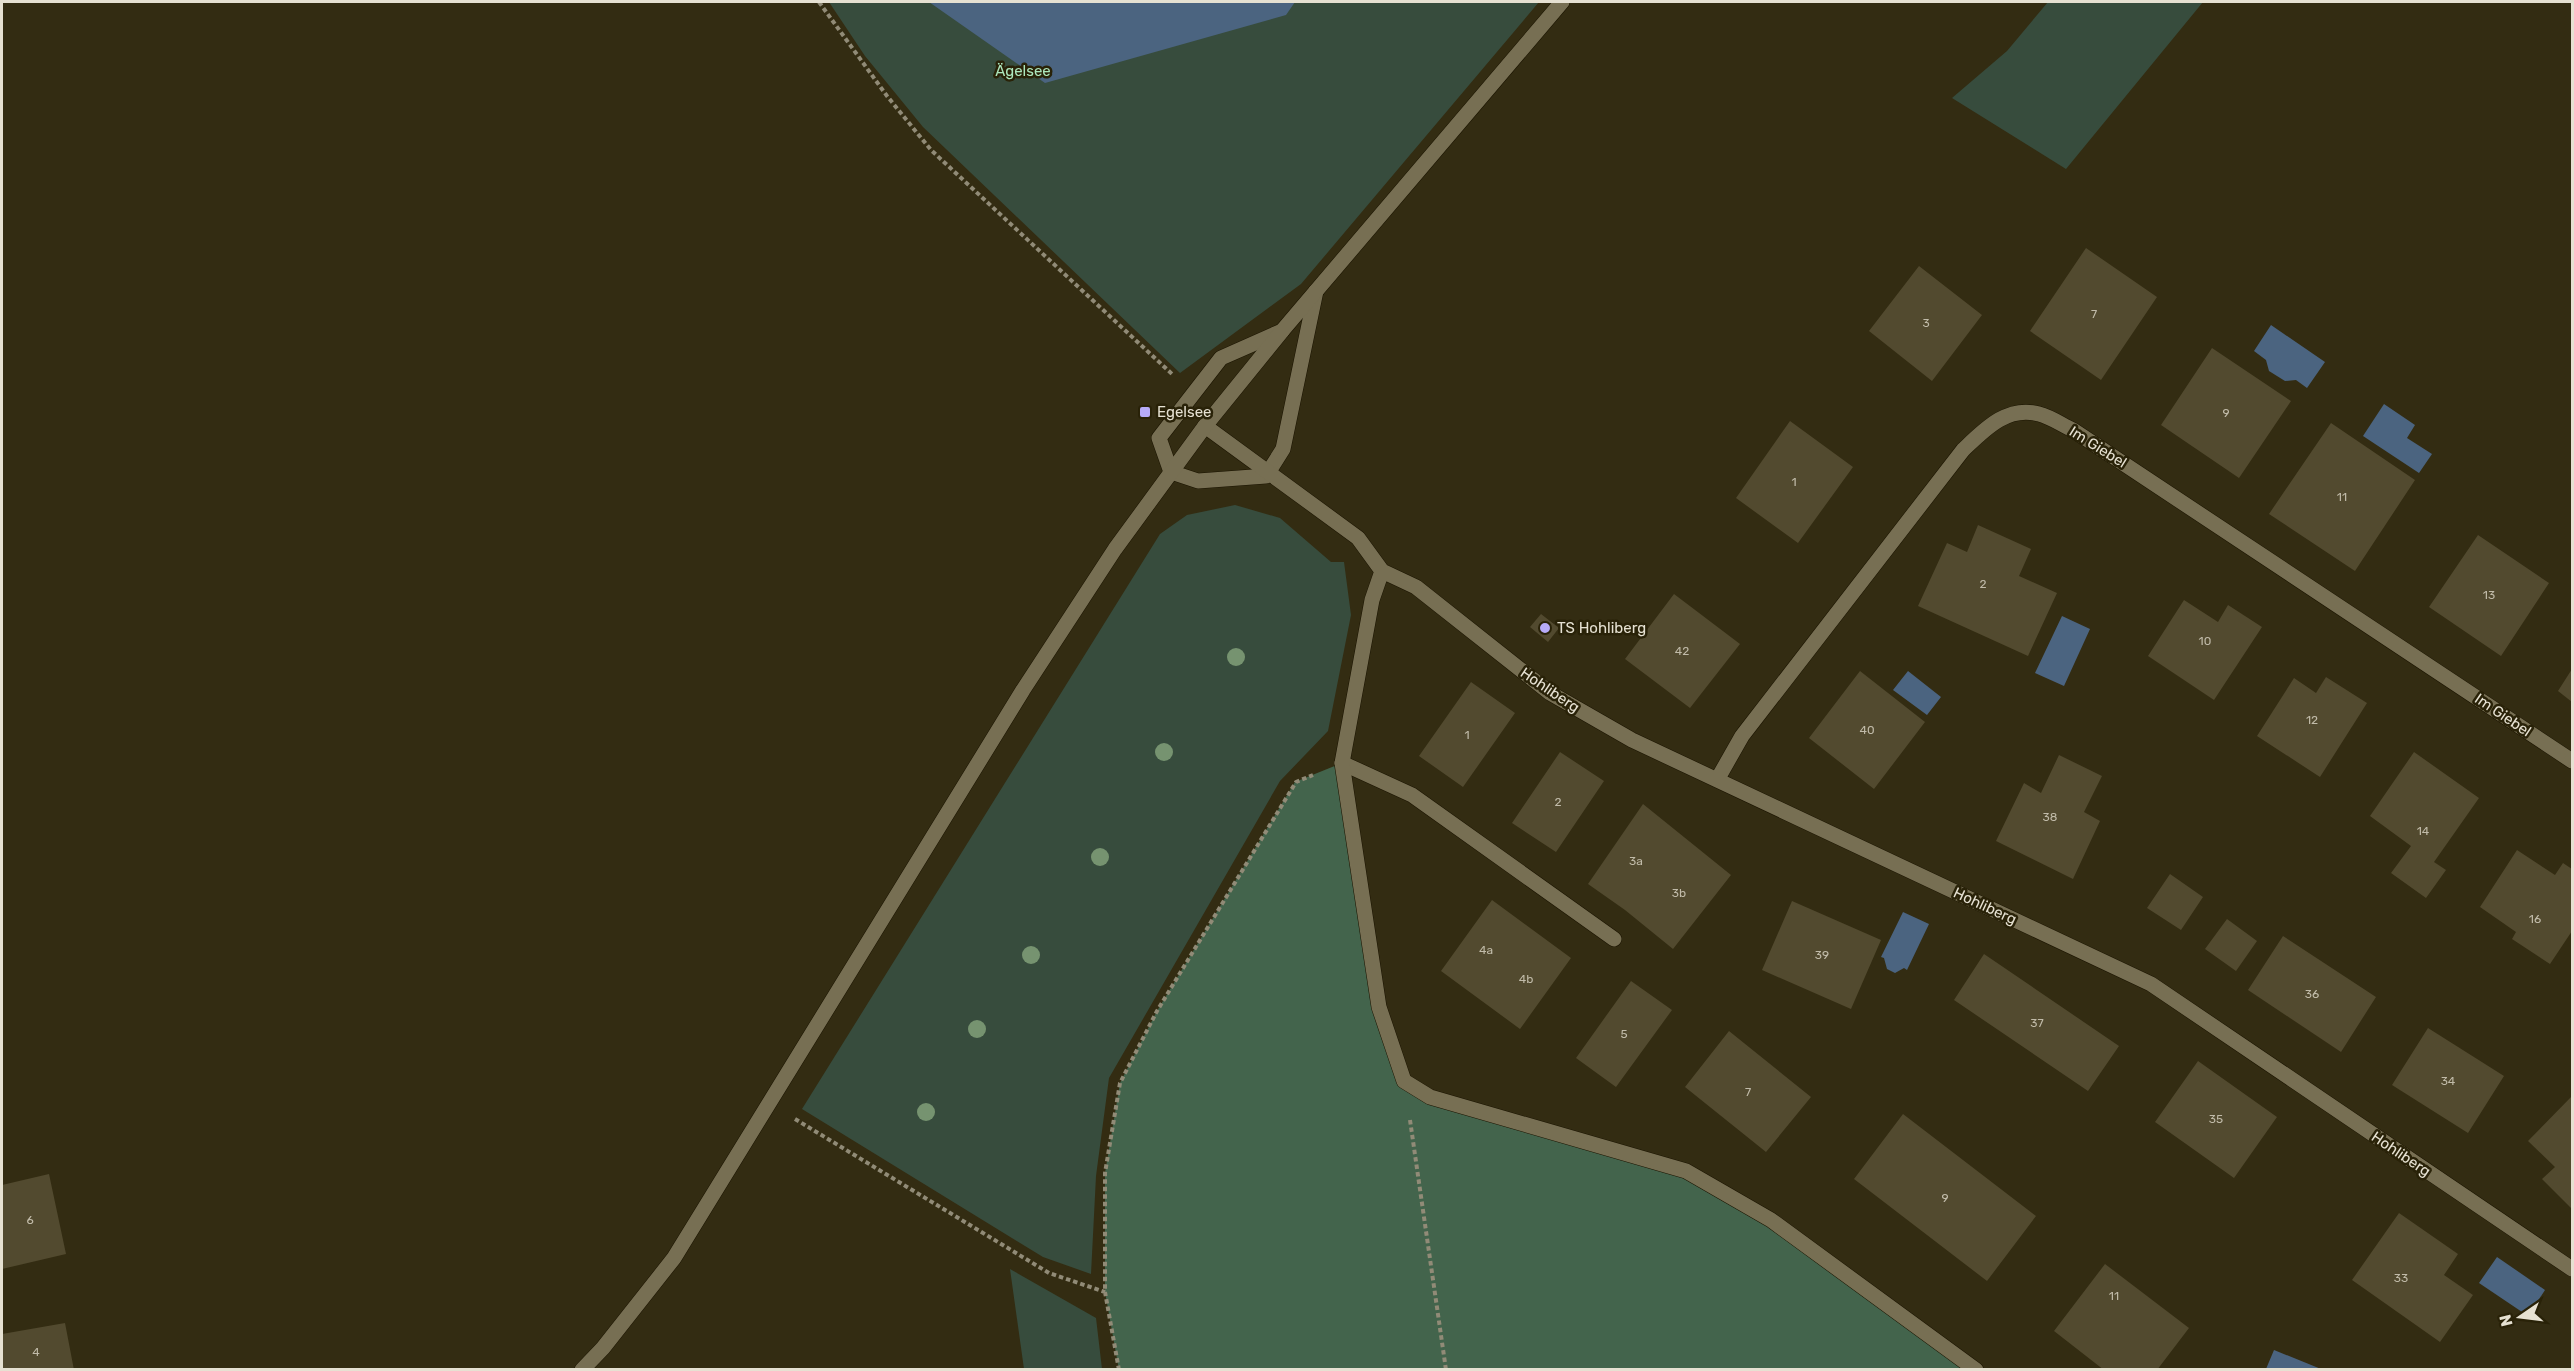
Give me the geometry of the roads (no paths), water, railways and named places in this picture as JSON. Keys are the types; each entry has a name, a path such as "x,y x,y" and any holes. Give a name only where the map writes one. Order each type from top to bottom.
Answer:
{"street":[{"path":"582,1370 603,1348 674,1258 1023,690 1115,549 1205,426 1282,331 1562,2"},
{"path":"1171,472 1198,481 1266,476 1270,472 1283,449 1316,291"},
{"path":"1171,472 1159,438 1221,358 1282,331"},
{"name":"Im Giebel","path":"1717,780 1742,736 1963,450 1987,427 2011,413 2039,414 2073,430 2572,761"},
{"path":"1205,426 1358,538 1382,572 1372,600 1342,763 1379,1007 1404,1081 1430,1097 1686,1171 1772,1220 1976,1370"},
{"name":"Hohliberg","path":"1382,572 1416,587 1550,693 1632,740 2151,984 2572,1269"},
{"path":"1342,763 1412,795 1614,939"}],"water":[{"name":"Ägelsee","path":"929,2 1295,2 1286,15 1045,83"},
{"path":"2271,325 2325,362 2307,388 2296,380 2285,381 2269,371 2266,360 2254,351"},
{"path":"2384,404 2415,425 2407,438 2432,454 2419,473 2363,436"},
{"path":"2062,616 2090,629 2064,686 2035,673"},
{"path":"1908,671 1941,697 1927,715 1893,690"},
{"path":"1903,912 1929,924 1907,970 1904,968 1895,973 1887,969 1884,958 1881,957"},
{"path":"2497,1257 2545,1290 2528,1316 2479,1283"},
{"path":"2274,1350 2321,1369 2266,1369"}],"place":[{"name":"Egelsee","path":"1145,412"},
{"name":"TS Hohliberg","path":"1545,628"}]}
